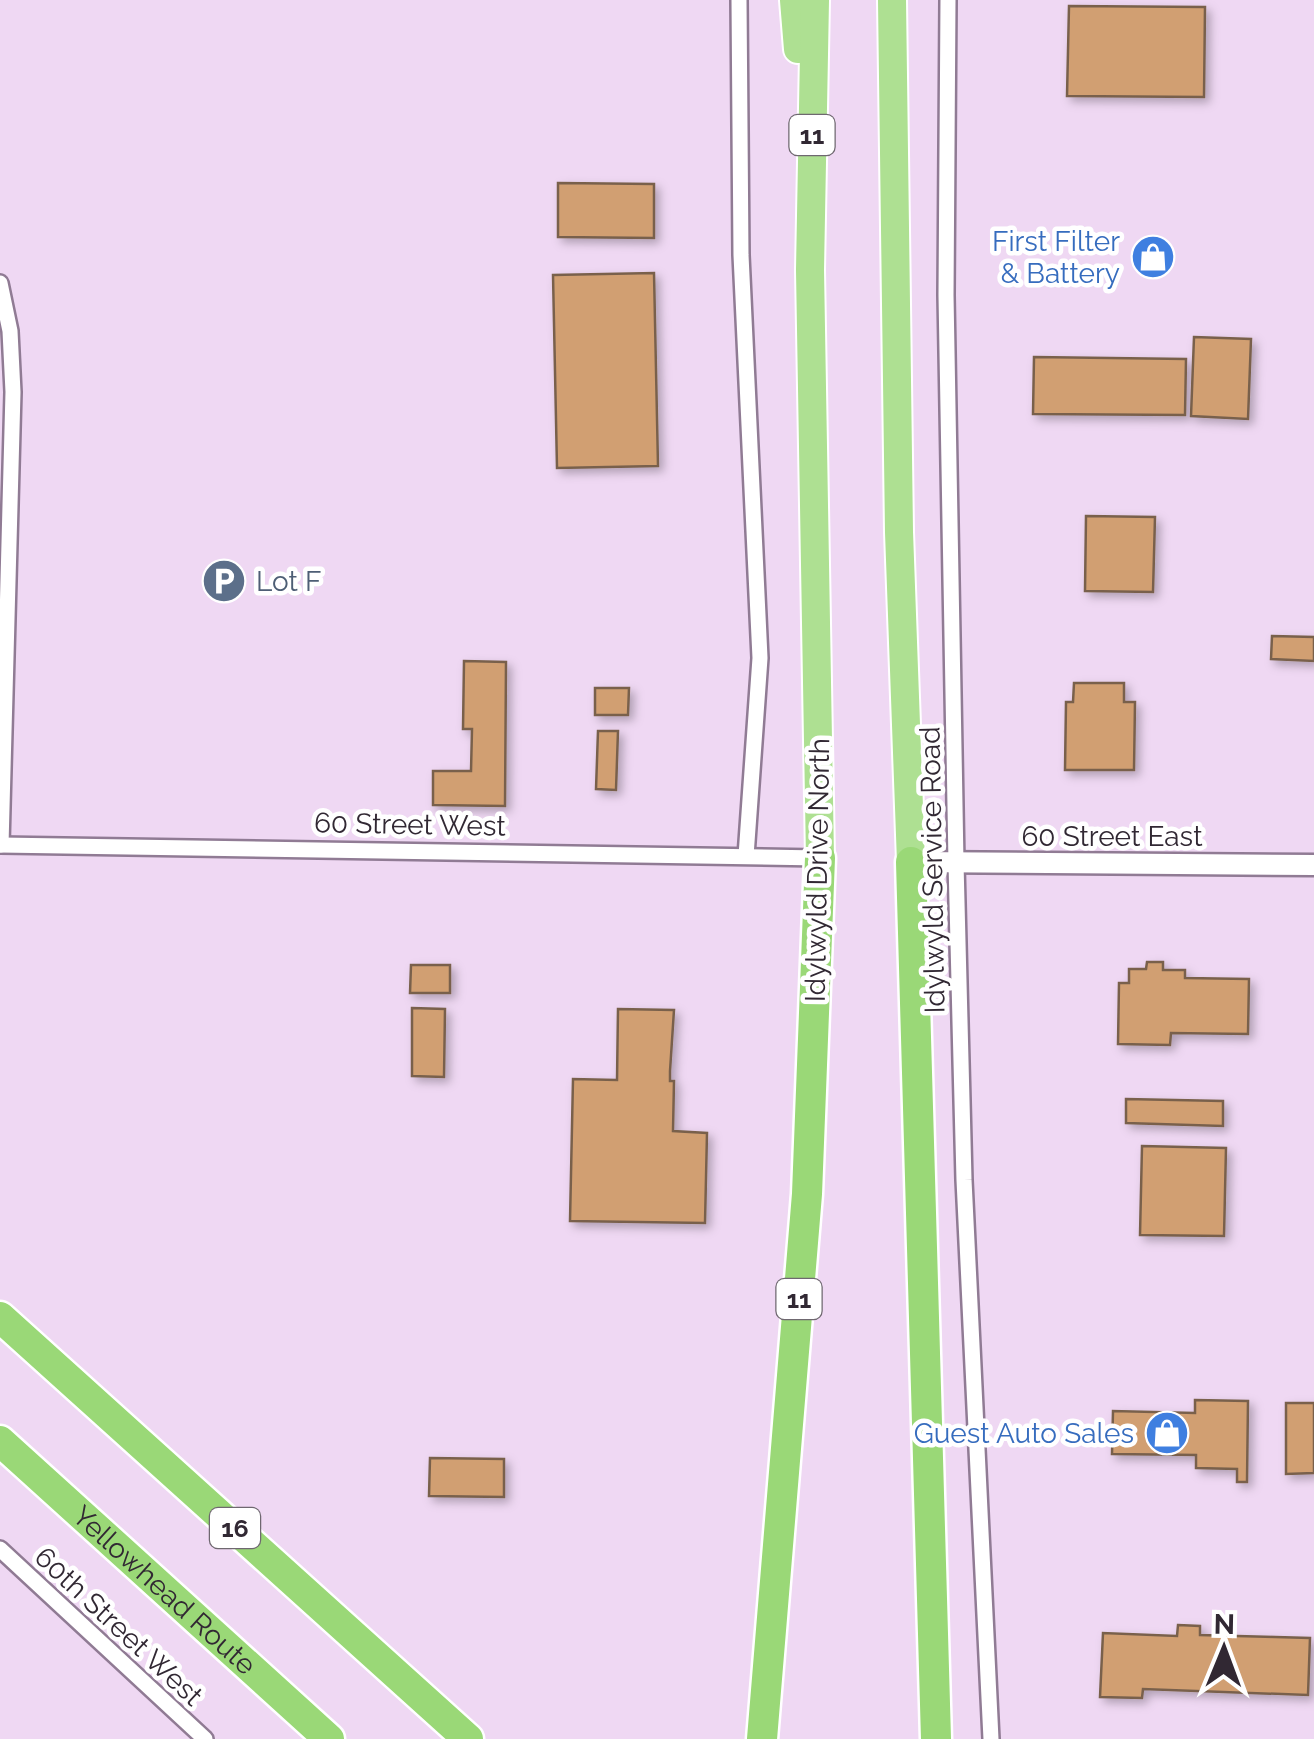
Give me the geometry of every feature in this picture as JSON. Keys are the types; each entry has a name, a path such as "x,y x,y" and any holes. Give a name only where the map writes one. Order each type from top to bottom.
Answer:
{"highway":[{"path":"794,0 810,270"},
{"name":"Idylwyld Drive North","path":"762,1739 807,1194 820,858 810,270 815,0"},
{"path":"892,0 899,513 936,1739"},
{"name":"16","path":"0,1317 468,1739"},
{"name":"Yellowhead Route","path":"0,1441 330,1739"}],"street":[{"path":"739,0 740,254 760,658 746,856"},
{"name":"Idylwyld Service Road","path":"948,0 946,294 956,862 964,1180 991,1739"},
{"path":"0,283 10,331 14,392 0,844"},
{"name":"60 Street West","path":"0,844 820,858"},
{"name":"60 Street East","path":"910,862 1314,865"},
{"name":"60th Street West","path":"0,1550 205,1739"}],"building":[{"path":"1069,6 1205,7 1204,97 1067,96"},
{"path":"558,183 654,184 654,238 558,237"},
{"path":"654,273 658,466 557,468 553,275"},
{"path":"1194,337 1251,339 1248,419 1191,416"},
{"path":"1034,357 1186,359 1185,415 1033,414"},
{"path":"1086,516 1155,517 1153,592 1085,591"},
{"path":"1272,636 1314,637 1314,661 1271,659"},
{"path":"464,661 506,662 505,806 433,805 433,771 471,771 472,729 463,729"},
{"path":"1074,683 1124,683 1124,702 1135,702 1134,770 1065,770 1066,702 1073,702"},
{"path":"595,688 629,688 628,715 595,715"},
{"path":"598,731 618,731 616,790 596,789"},
{"path":"1147,962 1163,962 1163,970 1185,970 1185,978 1249,979 1248,1034 1171,1033 1170,1045 1118,1044 1119,983 1129,983 1129,969 1146,969"},
{"path":"411,965 450,965 450,993 410,993"},
{"path":"412,1008 445,1009 444,1077 412,1076"},
{"path":"618,1009 674,1010 670,1071 670,1081 674,1081 673,1131 707,1133 705,1223 570,1221 573,1079 617,1080"},
{"path":"1126,1099 1223,1101 1223,1126 1126,1123"},
{"path":"1142,1146 1226,1148 1224,1236 1140,1235"},
{"path":"1195,1400 1248,1401 1247,1482 1237,1482 1237,1469 1196,1468 1196,1455 1112,1454 1113,1411 1195,1413"},
{"path":"1286,1403 1314,1403 1314,1473 1286,1474"},
{"path":"430,1458 504,1459 504,1497 429,1496"},
{"path":"1178,1625 1200,1626 1200,1635 1310,1638 1308,1695 1143,1689 1142,1698 1100,1697 1103,1633 1177,1636"}],"place":[{"name":"First Filter & Battery","path":"1153,257"},
{"name":"Lot F","path":"224,581"},
{"name":"Guest Auto Sales","path":"1167,1433"}]}
